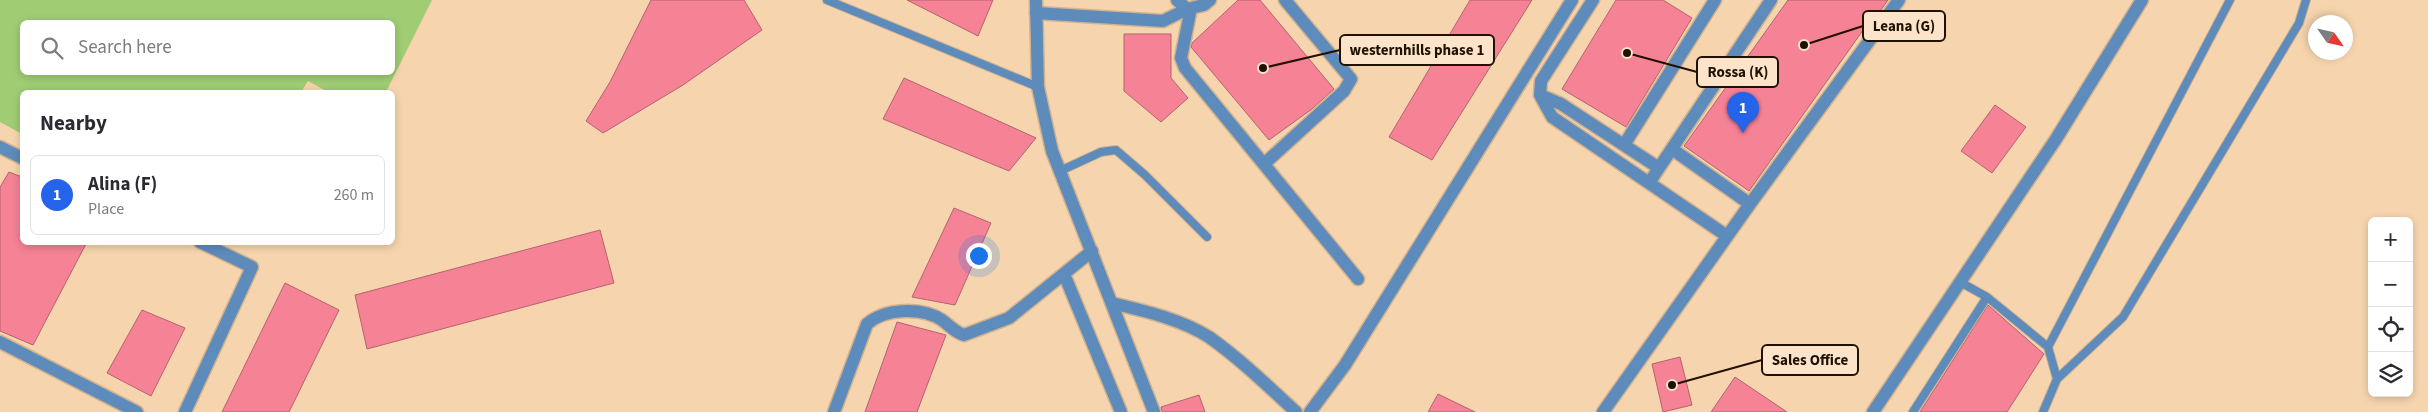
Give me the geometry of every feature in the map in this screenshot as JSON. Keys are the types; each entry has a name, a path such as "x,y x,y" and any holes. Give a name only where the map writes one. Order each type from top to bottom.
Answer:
{"street":[{"path":"1177,0 1189,8"},
{"path":"1154,412 1052,151 1038,87 1036,6 1164,21 1189,8 1204,5 1210,0"},
{"path":"1264,164 1344,91 1351,79 1285,0"},
{"path":"1310,412 1345,365 1572,0"},
{"path":"1593,0 1541,81 1540,95 1552,117 1728,236"},
{"path":"1624,145 1716,0"},
{"path":"1649,183 1770,0"},
{"path":"1603,412 1750,204 1899,0"},
{"path":"1873,412 2056,138 2142,0"},
{"path":"1189,8 1181,58 1185,68 1358,279"},
{"path":"1540,95 1561,104 1658,168"},
{"path":"0,147 20,157"},
{"path":"1672,149 1750,204"},
{"path":"185,412 252,267 206,245"},
{"path":"834,412 868,324 874,317 911,310 941,320 949,328 964,336 1010,318 1092,251"},
{"path":"1064,274 1121,412"},
{"path":"1112,303 1161,315 1208,337 1257,375 1296,412"},
{"path":"0,342 137,412"}],"lane":[{"path":"827,0 1038,87"},
{"path":"2048,347 2230,0"},
{"path":"2043,412 2057,379 2123,317 2298,23 2306,0"},
{"path":"1060,171 1101,152 1116,150 1145,175 1207,237"},
{"path":"1960,282 1987,297 2048,347 2057,379"},
{"path":"1914,412 1987,297"}],"green space":[{"path":"0,0 432,0 395,74 395,20 20,20 20,75 394,75 387,90 324,90 308,81 302,90 20,90 20,133 0,122"}],"building":[{"path":"651,0 744,0 762,30 683,85 603,133 586,121 610,82"},
{"path":"907,0 993,0 978,36"},
{"path":"1238,0 1260,0 1334,89 1312,109 1269,140 1191,47 1192,43"},
{"path":"1470,0 1532,0 1432,160 1389,137"},
{"path":"1616,0 1663,0 1692,18 1626,127 1562,89"},
{"path":"1788,0 1888,0 1873,21 1871,19 1749,191 1684,146"},
{"path":"1124,34 1171,34 1171,78 1188,98 1161,122 1124,91"},
{"path":"904,78 1036,138 1009,171 883,119"},
{"path":"1995,105 2026,127 1992,173 1961,151"},
{"path":"9,172 20,176 20,245 85,245 33,345 0,331 0,187"},
{"path":"954,208 991,223 955,305 912,297"},
{"path":"600,230 614,283 367,349 355,295"},
{"path":"285,283 339,310 289,412 222,412"},
{"path":"1988,305 2044,354 2007,412 1920,412"},
{"path":"142,310 185,328 151,396 107,373"},
{"path":"897,322 946,335 917,412 865,412"},
{"path":"1680,357 1692,405 1663,412 1652,364"},
{"path":"1735,377 1787,412 1711,412"},
{"path":"1438,394 1475,412 1428,412"},
{"path":"1199,395 1205,412 1162,412 1161,407"}],"place":[{"name":"Leana (G)","path":"1804,45"},
{"name":"Rossa (K)","path":"1627,53"},
{"name":"westernhills phase 1","path":"1263,68"},
{"name":"Alina (F)","path":"1743,133"},
{"name":"Sales Office","path":"1672,385"}]}
